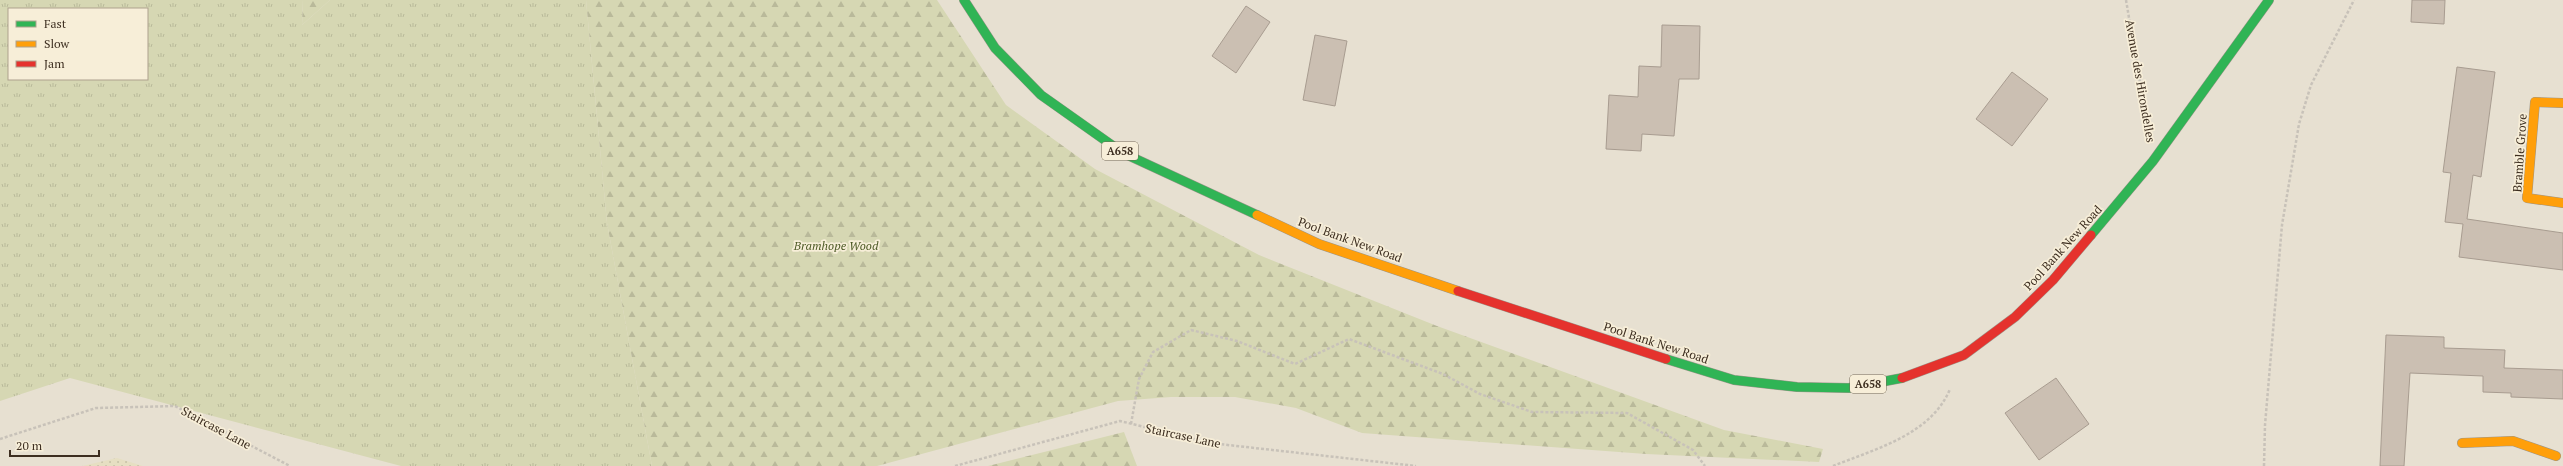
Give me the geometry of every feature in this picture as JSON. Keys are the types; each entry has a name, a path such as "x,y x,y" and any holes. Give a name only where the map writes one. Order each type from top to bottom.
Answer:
{"main road":[{"name":"Pool Bank New Road","path":"964,0 995,48 1041,95 1123,153 1318,244 1648,354 1734,380 1798,387 1849,388 1907,376 1964,355 2015,317 2053,280 2153,161 2269,0"},
{"name":"Bramble Grove","path":"2563,102 2535,102 2527,198 2563,203"},
{"path":"2462,443 2513,441 2556,456"}],"path":[{"name":"Avenue des Hirondelles","path":"2126,0 2153,161"},
{"path":"2264,466 2265,425 2282,225 2299,124 2311,85 2354,0"},
{"path":"1131,424 1139,379 1153,352 1191,330 1237,341 1295,364 1349,339 1443,374 1480,394 1532,412 1627,413 1693,450 1705,466"},
{"path":"1833,466 1907,436 1944,403 1964,355"},
{"name":"Staircase Lane","path":"0,439 96,408 175,406 290,466"},
{"name":"Staircase Lane","path":"955,466 1120,421 1210,443 1416,466"}],"shaded area":[{"path":"117,458 143,466 82,466"}],"green space":[{"path":"0,0 303,0 302,25 330,0 586,0 607,223 652,466 401,466 70,378 0,401"},
{"path":"303,0 330,0 302,25"},
{"name":"Bramhope Wood","path":"586,0 937,0 1006,105 1095,169 1259,255 1437,326 1724,430 1823,449 1819,462 1646,454 1362,433 1296,408 1235,397 1171,397 1118,401 877,466 652,466 607,223"},
{"path":"1124,432 1137,466 988,466"}],"building":[{"path":"2412,0 2445,0 2444,24 2411,22"},
{"path":"1246,6 1270,22 1236,73 1212,56"},
{"path":"1662,25 1700,26 1699,79 1679,79 1674,136 1642,134 1641,151 1606,149 1609,95 1638,97 1639,66 1661,67"},
{"path":"1315,35 1347,41 1335,106 1303,100"},
{"path":"2457,67 2495,72 2481,177 2473,175 2467,219 2563,233 2563,270 2459,257 2463,224 2445,222 2451,173 2443,172"},
{"path":"2012,72 2048,99 2012,146 1976,119"},
{"path":"2386,335 2444,337 2444,348 2505,350 2504,368 2563,370 2563,399 2511,397 2511,393 2483,392 2483,376 2410,373 2404,466 2380,466"},
{"path":"2056,378 2089,424 2039,460 2005,413"}],"traffic: fast":[{"path":"964,0 995,48 1041,95 1123,153 1257,215"},
{"path":"2091,235 2153,161 2269,0"},
{"path":"1666,359 1734,380 1797,387 1849,388 1902,378"}],"traffic: slow":[{"path":"2563,103 2535,102 2527,198 2563,203"},
{"path":"1257,215 1319,244 1458,291"},
{"path":"2462,443 2513,441 2556,456"}],"traffic: jam":[{"path":"1902,378 1964,355 2015,317 2053,280 2091,235"},
{"path":"1458,291 1666,359"}]}
